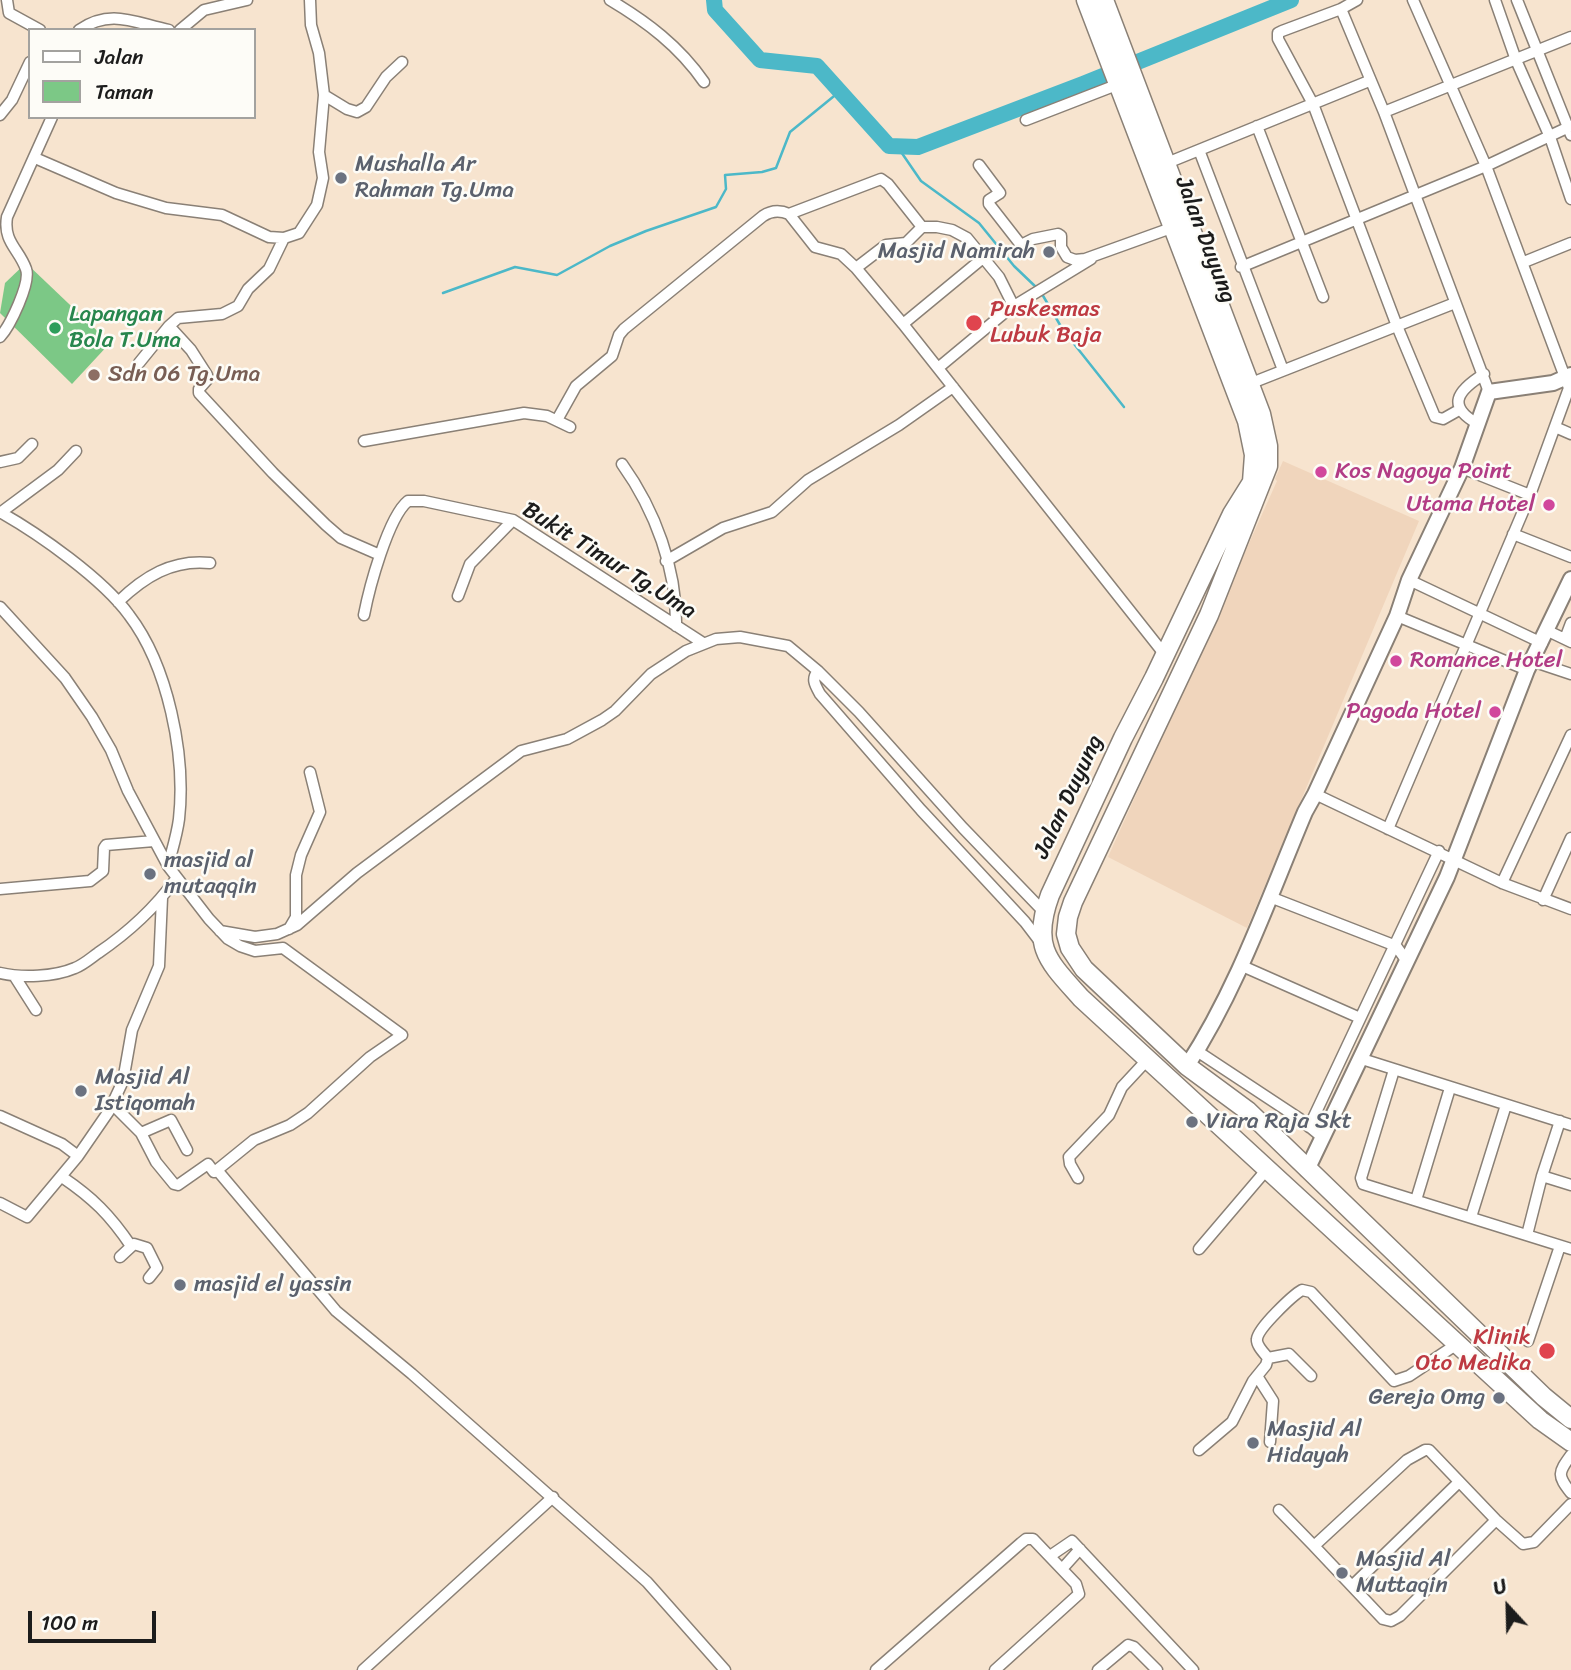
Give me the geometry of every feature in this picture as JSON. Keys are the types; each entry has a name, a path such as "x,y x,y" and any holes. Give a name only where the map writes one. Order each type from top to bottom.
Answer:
{"highway":[{"name":"Jalan Duyung","path":"1086,0 1115,53"},
{"name":"Jalan Duyung","path":"1104,0 1123,81 1174,227 1249,384 1264,424 1268,446 1267,472 1206,620 1073,901 1065,929 1070,948 1084,969 1192,1058 1230,1098 1248,1111 1307,1170 1570,1414"},
{"name":"Jalan Duyung","path":"1042,943 1044,912 1123,738 1232,514 1252,482 1253,474 1254,455 1247,421 1167,163 1123,81"},
{"path":"1186,611 1194,624 1206,620"},
{"path":"1168,650 1181,642 1187,643 1192,650"},
{"path":"1042,943 1054,964 1081,998 1540,1420 1571,1442"},
{"path":"1214,1120 1222,1123 1233,1118 1236,1105 1230,1098"},
{"path":"1246,1148 1241,1141 1243,1128 1250,1124 1263,1127"}],"street":[{"path":"7,0 9,13 36,28"},
{"path":"182,28 204,9 247,0"},
{"path":"35,158 116,193 166,208 222,215 269,237 285,238 299,233 317,205 323,178 319,152 324,95 311,25 310,0"},
{"path":"610,0 653,27 694,66 704,82"},
{"path":"1357,0 1341,9 1282,31 1277,36 1313,104 1397,326 1435,418 1443,419 1459,410"},
{"path":"1388,829 1514,534 1569,391 1569,376 1486,166 1413,0"},
{"path":"1495,0 1571,199"},
{"path":"1241,267 1570,130 1517,0"},
{"path":"1323,1138 1192,1058 1240,965 1305,812 1397,615 1409,580 1462,468 1489,393 1384,112 1341,9"},
{"path":"83,28 96,21 115,17 161,28"},
{"path":"1384,112 1571,37"},
{"path":"324,95 347,109 357,111 366,107 386,77 402,62"},
{"path":"0,115 12,100 28,66"},
{"path":"1026,120 1123,81"},
{"path":"1167,163 1369,81"},
{"path":"0,337 8,327 27,276 10,245 6,231 7,217 51,119"},
{"path":"1258,126 1323,297"},
{"path":"1199,150 1241,267 1283,370"},
{"path":"979,165 1000,193 989,200 989,204 1020,245 1033,239 1058,234 1061,236 1061,247 1069,258 1075,260 1094,257 1174,227"},
{"path":"789,215 881,179 922,227"},
{"path":"557,420 576,386 612,356 619,335 624,329 764,216 777,210 789,215 815,247 841,254 856,268 1168,650"},
{"path":"856,268 886,245 906,243 922,227 952,230 967,238 999,277 1010,297 1012,304 1009,309"},
{"path":"139,363 178,318 222,314 238,306 248,289 269,269 285,238"},
{"path":"1524,262 1571,243"},
{"path":"938,368 1009,309 1094,257"},
{"path":"904,324 983,258"},
{"path":"1249,384 1455,303"},
{"path":"169,326 191,350 207,375 199,393 221,418 273,473 341,538 380,555"},
{"path":"1478,424 1459,410 1459,396 1468,384 1483,374"},
{"path":"1489,393 1553,383 1569,376"},
{"path":"666,561 723,528 772,512 808,480 899,425 953,387"},
{"path":"363,441 524,413 536,413 570,427"},
{"path":"1555,427 1571,434"},
{"path":"0,462 18,457 32,444"},
{"path":"76,451 58,470 0,512 48,542 118,602 130,616 150,650 169,706 178,755 181,799 168,866"},
{"path":"622,464 640,489 652,515 676,593 676,626"},
{"path":"1462,468 1530,495"},
{"name":"Bukit Timur Tg.Uma","path":"364,615 369,586 380,555 402,507 408,501 424,501 513,520 704,643 740,637 788,646 818,671 859,712 963,828 1044,912"},
{"path":"457,596 471,564 513,520"},
{"path":"1514,534 1571,557"},
{"path":"118,602 147,577 166,568 186,562 210,563"},
{"path":"1409,580 1479,613 1545,637 1568,640 1571,623"},
{"path":"1307,1170 1447,877 1528,667 1570,583"},
{"path":"0,607 65,678 92,717 168,866 220,931 240,947 255,951 283,948 402,1035 370,1057 309,1113 290,1125 254,1140 214,1172 208,1164 175,1185 156,1162 141,1133 112,1104"},
{"path":"1397,615 1528,667"},
{"path":"220,931 255,937 289,930 311,915 357,873 521,751 567,738 602,720 615,711 651,674 672,659 704,643"},
{"path":"1528,667 1535,662 1571,674"},
{"path":"818,671 814,675 814,682 820,694 1042,943"},
{"path":"1502,883 1571,735"},
{"path":"289,930 296,917 296,875 301,855 320,812 310,772"},
{"path":"1315,794 1439,851 1453,861 1543,900 1571,909"},
{"path":"1543,900 1571,838"},
{"path":"0,889 90,881 103,871 106,845 154,841"},
{"path":"1309,1127 1439,851"},
{"path":"0,973 15,976 51,974 75,968 127,934 162,898 176,879"},
{"path":"1270,897 1396,946 1406,960"},
{"path":"0,1202 27,1217 78,1156 112,1104 123,1081 132,1030 159,965 162,898"},
{"path":"1240,965 1374,1028"},
{"path":"15,976 36,1010"},
{"path":"1078,1178 1069,1157 1109,1115 1122,1087 1148,1059"},
{"path":"1362,1059 1571,1125"},
{"path":"1394,1070 1361,1178 1363,1184 1571,1249"},
{"path":"1416,1200 1450,1088"},
{"path":"1471,1217 1506,1105"},
{"path":"0,1116 62,1144 78,1156"},
{"path":"141,1133 172,1120 187,1150"},
{"path":"1527,1235 1560,1121"},
{"path":"1199,1249 1268,1168"},
{"path":"217,1170 336,1311 412,1374 647,1582 725,1670"},
{"path":"1542,1176 1571,1185"},
{"path":"62,1177 100,1205 131,1246"},
{"path":"1528,1341 1560,1245"},
{"path":"120,1257 131,1246 144,1246 155,1261 156,1270 149,1278"},
{"path":"1268,1358 1257,1343 1257,1336 1264,1326 1303,1290 1311,1292 1394,1381 1409,1376 1457,1344"},
{"path":"1268,1358 1289,1354 1311,1376"},
{"path":"1199,1450 1232,1422 1268,1358"},
{"path":"1257,1376 1273,1401 1270,1442"},
{"path":"1314,1546 1419,1451 1430,1450 1496,1520 1523,1544 1534,1542 1571,1504"},
{"path":"1571,1455 1560,1475 1571,1493"},
{"path":"1352,1586 1460,1482"},
{"path":"363,1670 553,1497"},
{"path":"1279,1510 1383,1619 1391,1621 1496,1520"},
{"path":"876,1670 1026,1539 1033,1539 1076,1584 1079,1594 995,1670"},
{"path":"1050,1556 1076,1545"},
{"path":"1062,1569 1076,1545"},
{"path":"1076,1545 1193,1670"},
{"path":"1098,1670 1128,1646 1134,1647 1157,1670"}],"shaded area":[{"path":"1283,461 1419,521 1247,928 1108,857 1277,481 1275,479"}],"green space":[{"name":"Lapangan Bola T.Uma","path":"26,263 110,343 72,384 0,313 5,283"}],"waterway":[{"path":"714,0 715,10 760,60 817,66 889,146 918,147 1291,0"},
{"path":"443,293 515,267 557,275 610,246 716,207 726,189 725,175 776,168 790,132 839,92"},
{"path":"897,146 921,181 979,223 1014,266 1038,289"},
{"path":"1042,294 1063,330 1124,407"}],"place":[{"name":"Mushalla Ar Rahman Tg.Uma","path":"341,178"},
{"name":"Masjid Namirah","path":"1049,252"},
{"name":"Puskesmas Lubuk Baja","path":"974,323"},
{"name":"Lapangan Bola T.Uma","path":"55,328"},
{"name":"Sdn 06 Tg.Uma","path":"94,375"},
{"name":"Kos Nagoya Point","path":"1321,472"},
{"name":"Utama Hotel","path":"1549,505"},
{"name":"Romance Hotel","path":"1396,661"},
{"name":"Pagoda Hotel","path":"1495,712"},
{"name":"masjid al mutaqqin","path":"150,874"},
{"name":"Masjid Al Istiqomah","path":"81,1091"},
{"name":"Viara Raja Skt","path":"1192,1122"},
{"name":"masjid el yassin","path":"180,1285"},
{"name":"Klinik Oto Medika","path":"1547,1351"},
{"name":"Gereja Omg","path":"1499,1398"},
{"name":"Masjid Al Hidayah","path":"1253,1443"},
{"name":"Masjid Al Muttaqin","path":"1342,1573"}]}
